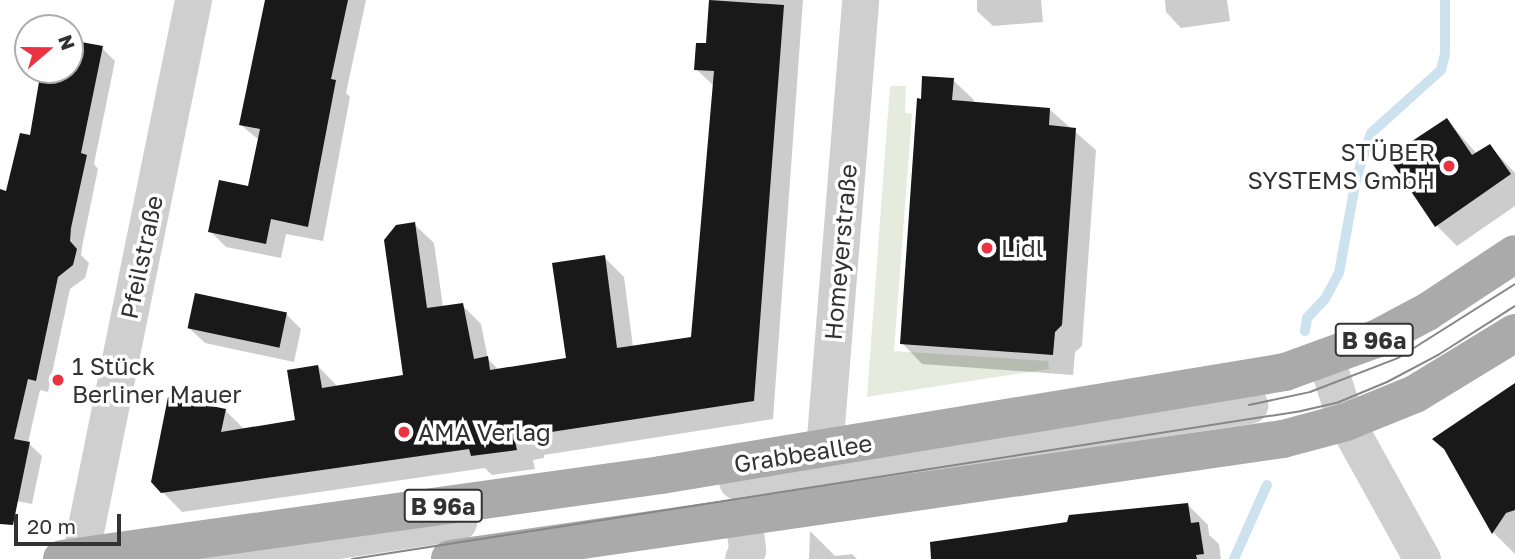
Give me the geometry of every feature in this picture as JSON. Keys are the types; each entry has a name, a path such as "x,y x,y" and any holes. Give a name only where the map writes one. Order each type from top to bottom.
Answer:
{"main road":[{"name":"Grabbeallee","path":"450,559 743,516 826,474 1326,359 1376,339 1427,312 1515,254"},
{"name":"Grabbeallee","path":"71,558 826,474 1283,439 1346,422 1415,394 1515,333"}],"street":[{"name":"Pfeilstraße","path":"71,558 193,0"},
{"name":"Homeyerstraße","path":"826,474 860,0"},
{"path":"1326,359 1346,422 1422,559"},
{"path":"225,557 826,474 1249,405"},
{"path":"743,516 747,550 743,559"}],"shaded area":[{"path":"890,86 906,86 905,113 912,114 894,351 1048,361 1049,369 867,397"}],"building":[{"path":"265,0 348,0 331,79 336,80 308,227 271,219 266,244 208,232 219,180 248,186 260,129 239,125"},
{"path":"709,0 784,5 754,401 525,436 526,440 515,441 517,450 471,456 469,449 161,493 151,482 168,397 226,409 221,432 295,420 287,370 318,365 322,388 403,375 384,240 396,225 415,222 427,308 463,303 474,359 488,356 490,370 566,358 552,263 605,255 617,348 691,337 714,71 694,70 696,43 706,43"},
{"path":"84,43 103,46 81,153 87,155 71,228 70,241 77,249 73,265 58,277 36,381 28,379 14,439 30,442 13,525 0,524 0,189 6,191 20,133 30,135 39,84 84,84"},
{"name":"Lidl","path":"922,76 954,78 952,100 1050,108 1049,125 1076,128 1062,325 1055,332 1053,355 900,344 917,98 921,99"},
{"name":"STÜBER SYSTEMS GmbH","path":"1447,118 1472,155 1490,144 1511,174 1435,227 1388,157"},
{"path":"195,293 287,313 279,348 188,328"},
{"path":"1515,383 1515,510 1506,513 1492,534 1444,449 1432,439"},
{"path":"1188,503 1191,523 1199,522 1204,554 1196,555 1197,559 931,559 930,542 1067,522 1069,515"}],"waterway":[{"path":"1305,331 1307,318 1325,299 1339,273 1356,179 1371,133 1441,70 1445,54 1445,0"},
{"path":"1234,559 1267,485"}],"tram line":[{"path":"1249,405 1310,392 1398,358 1515,284"},
{"path":"352,559 1301,411 1339,402 1387,382 1438,355 1515,306"}],"place":[{"name":"STÜBER SYSTEMS GmbH","path":"1449,166"},
{"name":"Lidl","path":"987,248"},
{"name":"1 Stück Berliner Mauer","path":"58,380"},
{"name":"AMA Verlag","path":"404,432"}]}
